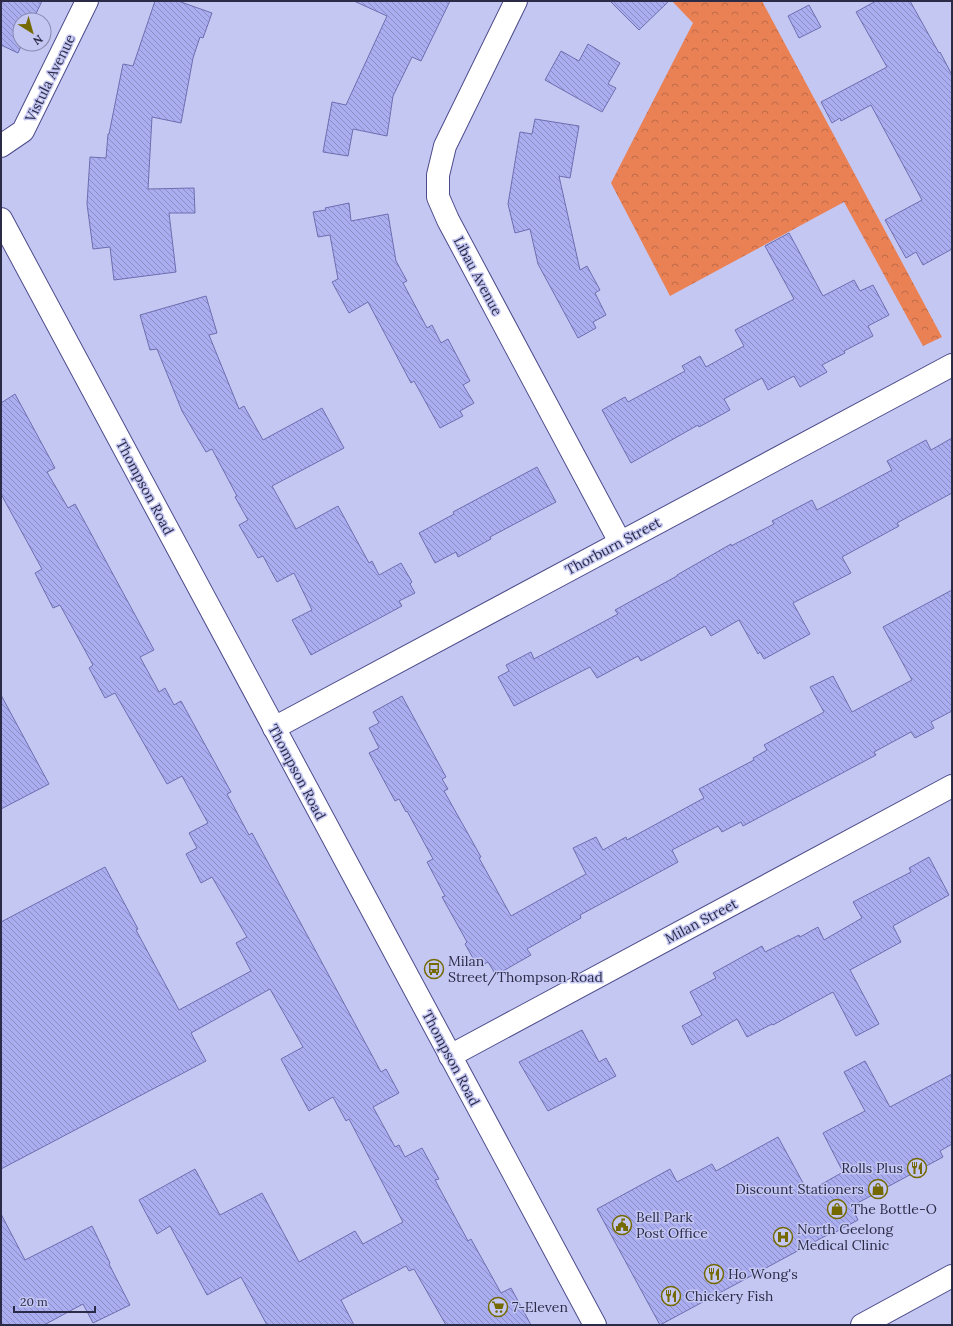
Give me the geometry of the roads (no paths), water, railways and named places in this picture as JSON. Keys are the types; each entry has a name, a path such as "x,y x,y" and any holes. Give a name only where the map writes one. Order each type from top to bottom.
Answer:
{"street":[{"name":"Vistula Avenue","path":"1,146 24,131 87,1"},
{"name":"Libau Avenue","path":"516,1 446,146 438,175 438,197 452,227 620,542"},
{"name":"Thompson Road","path":"1,219 450,1056 596,1322"},
{"name":"Thorburn Street","path":"274,728 952,365"},
{"name":"Milan Street","path":"450,1056 952,786"},
{"path":"862,1325 952,1276"}],"place":[{"name":"Milan Street/Thompson Road","path":"434,969"},
{"name":"Rolls Plus","path":"917,1168"},
{"name":"Discount Stationers","path":"878,1189"},
{"name":"The Bottle-O","path":"837,1209"},
{"name":"Bell Park Post Office","path":"622,1225"},
{"name":"North Geelong Medical Clinic","path":"783,1237"},
{"name":"Ho Wong's","path":"714,1274"},
{"name":"Chickery Fish","path":"671,1296"},
{"name":"7-Eleven","path":"498,1307"}]}
